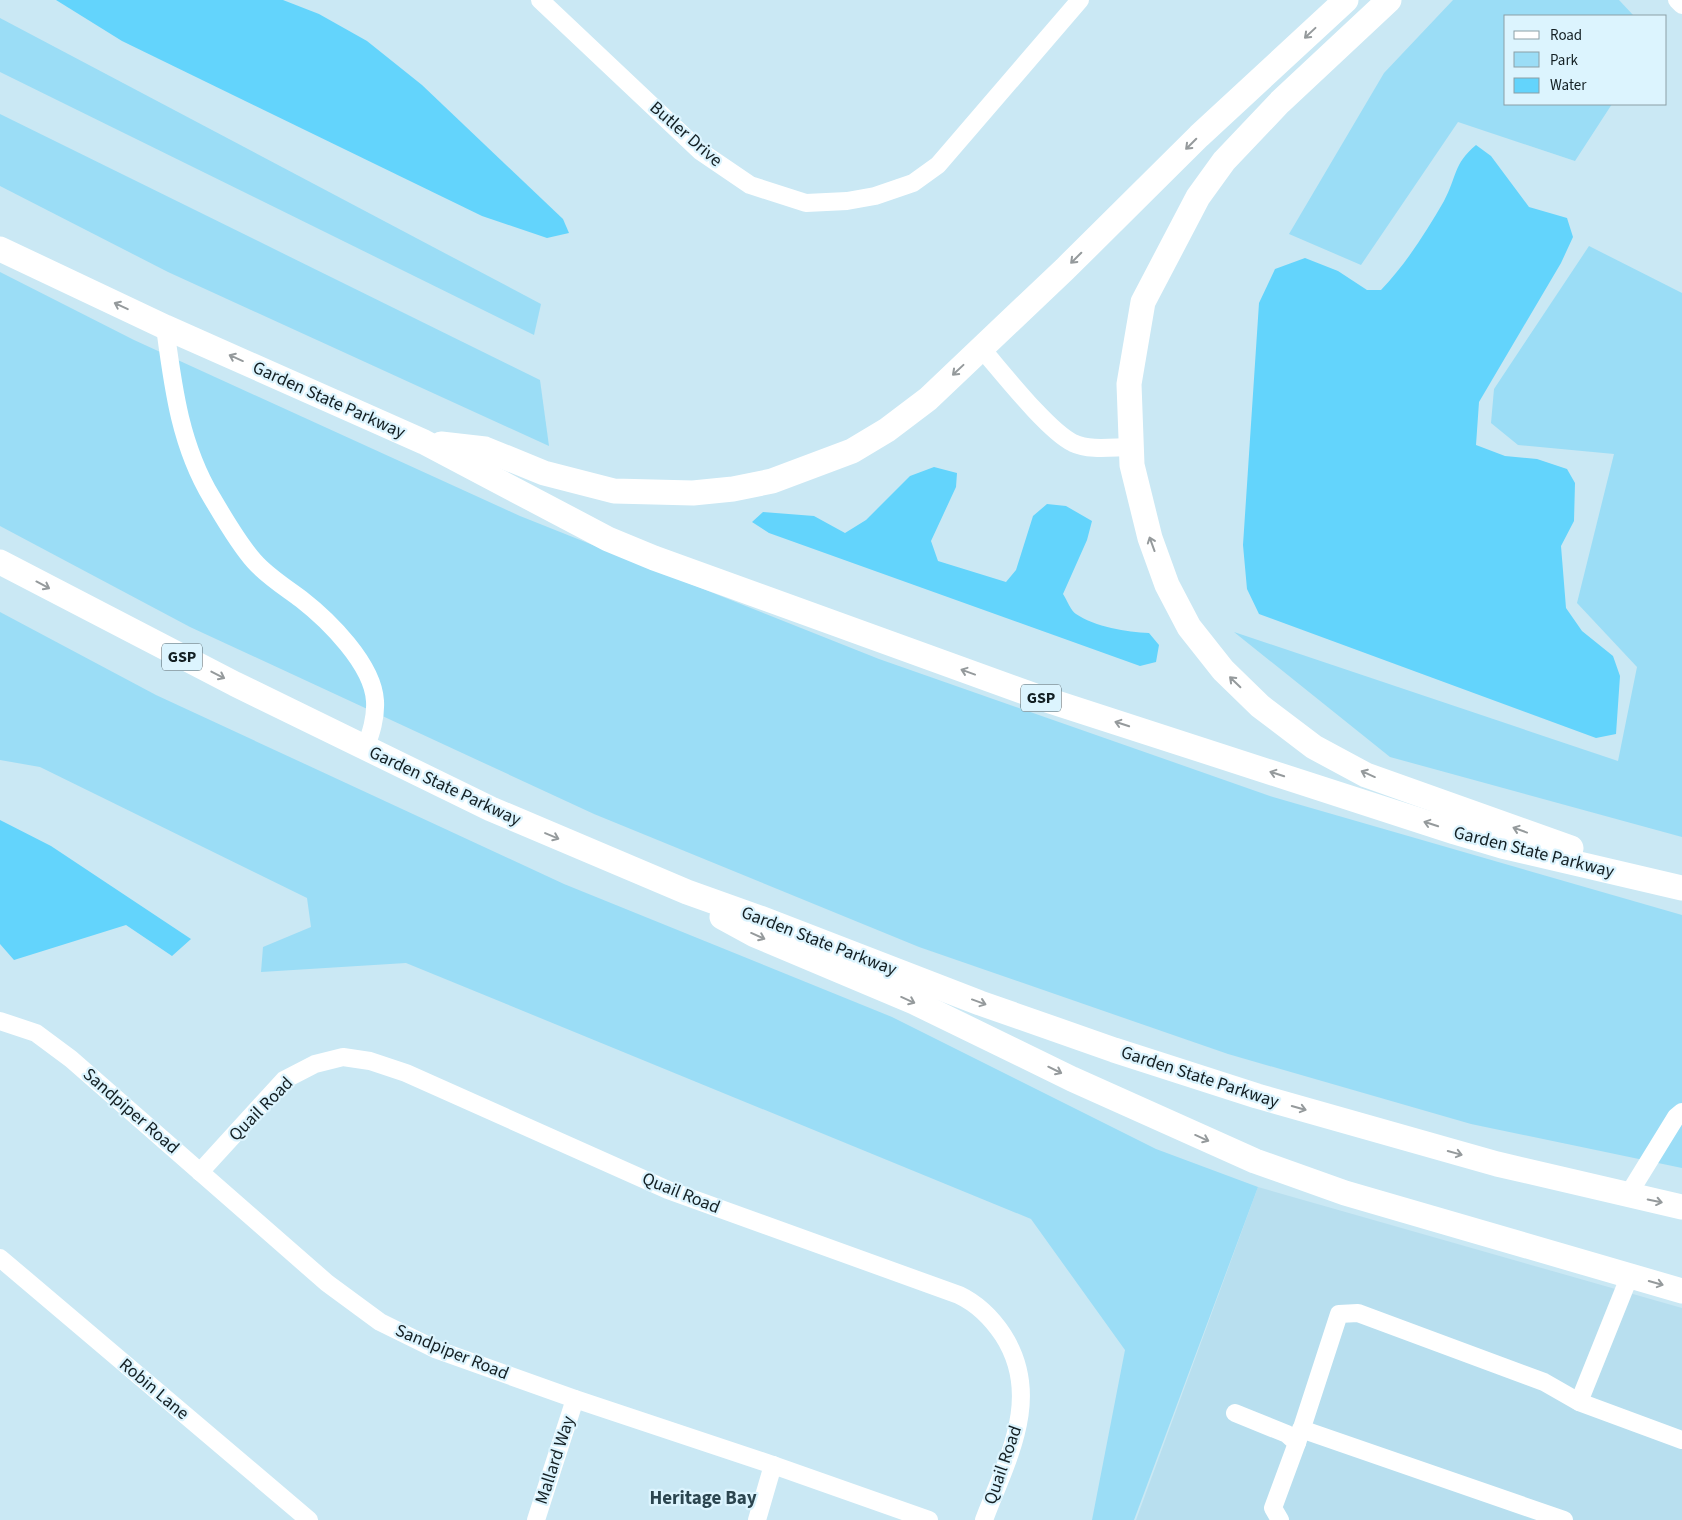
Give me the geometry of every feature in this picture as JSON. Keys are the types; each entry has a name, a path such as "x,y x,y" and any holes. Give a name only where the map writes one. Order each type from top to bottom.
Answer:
{"highway":[{"path":"424,442 485,450 544,473 614,491 693,493 733,489 772,481 852,451 887,430 928,399 1065,270 1199,136 1346,0"},
{"path":"1389,0 1280,102 1224,161 1198,197 1144,302 1129,384 1132,465 1150,538 1167,585 1189,627 1223,670 1260,706 1314,747 1366,775 1682,887"},
{"name":"Garden State Parkway","path":"0,249 165,327 424,442 608,539 654,558 1041,698 1474,838 1682,887"},
{"name":"Garden State Parkway","path":"0,562 365,749 490,809 687,892 760,918 980,1003 1221,1085 1416,1142 1682,1207"},
{"path":"687,892 721,916 755,936 914,1002 1081,1082 1255,1161 1345,1193 1682,1291"}],"street":[{"name":"Butler Drive","path":"540,0 700,151 750,185 806,202 847,201 875,196 913,183 938,166 1080,0"},
{"path":"1677,0 1682,5"},
{"path":"165,327 175,401 185,441 211,496 253,560 274,579 322,616 339,634 361,663 375,699 374,721 365,749"},
{"path":"981,348 1055,430 1074,443 1092,447 1131,447"},
{"name":"Sandpiper Road","path":"0,1021 36,1033 70,1059 328,1283 380,1322 435,1348 575,1400 773,1465 929,1520"},
{"name":"Quail Road","path":"200,1172 284,1080 315,1064 343,1057 370,1061 406,1073 668,1190 958,1295 976,1304 995,1323 1014,1352 1023,1392 1018,1431 984,1520"},
{"path":"1628,1195 1676,1117 1682,1112"},
{"name":"Robin Lane","path":"0,1258 309,1520"},
{"path":"1579,1402 1630,1275"},
{"path":"1280,1520 1274,1508 1339,1314 1358,1313 1544,1382 1579,1402 1682,1440"},
{"name":"Mallard Way","path":"536,1520 575,1400"},
{"path":"1235,1414 1287,1434 1299,1436 1564,1520"},
{"path":"757,1520 773,1465"}],"shaded area":[{"path":"1258,1187 1682,1308 1682,1520 1136,1520"}],"green space":[{"path":"1453,0 1619,0 1633,15 1504,15 1504,105 1611,105 1575,161 1458,122 1361,265 1289,234 1384,73"},
{"path":"0,18 541,304 534,335 0,72"},
{"path":"0,114 540,380 549,446 168,272 0,186"},
{"path":"1589,246 1682,293 1682,837 1390,757 1234,632 1618,761 1637,667 1577,603 1614,454 1518,445 1491,423 1494,389"},
{"path":"0,272 134,340 520,516 879,659 1273,797 1682,915 1682,1168 1471,1124 1228,1054 919,947 594,814 190,627 0,526"},
{"path":"0,612 156,695 564,884 892,1017 1156,1149 1258,1187 1134,1520 1092,1520 1125,1350 1031,1219 406,963 261,972 263,947 311,927 307,898 40,767 0,760"}],"water":[{"path":"56,0 283,0 319,14 367,41 422,85 563,219 569,233 547,238 482,216 122,41"},
{"path":"1476,145 1491,156 1529,207 1567,218 1573,237 1561,263 1479,402 1476,445 1505,456 1537,459 1567,469 1575,483 1574,521 1561,546 1566,608 1582,631 1613,656 1620,676 1616,734 1596,738 1259,614 1247,589 1243,545 1259,303 1275,269 1305,258 1338,271 1367,290 1381,290 1423,236 1444,201 1463,158"},
{"path":"934,467 957,473 956,487 931,541 938,561 1006,582 1016,570 1033,516 1047,504 1066,506 1092,521 1087,540 1063,594 1071,608 1074,613 1092,622 1121,630 1149,633 1159,645 1156,662 1140,666 769,533 752,522 763,512 814,516 845,533 866,520 910,476"},
{"path":"0,820 51,846 191,939 172,956 126,925 14,960 0,944"}],"district":[{"name":"Heritage Bay","path":"703,1498"}]}
